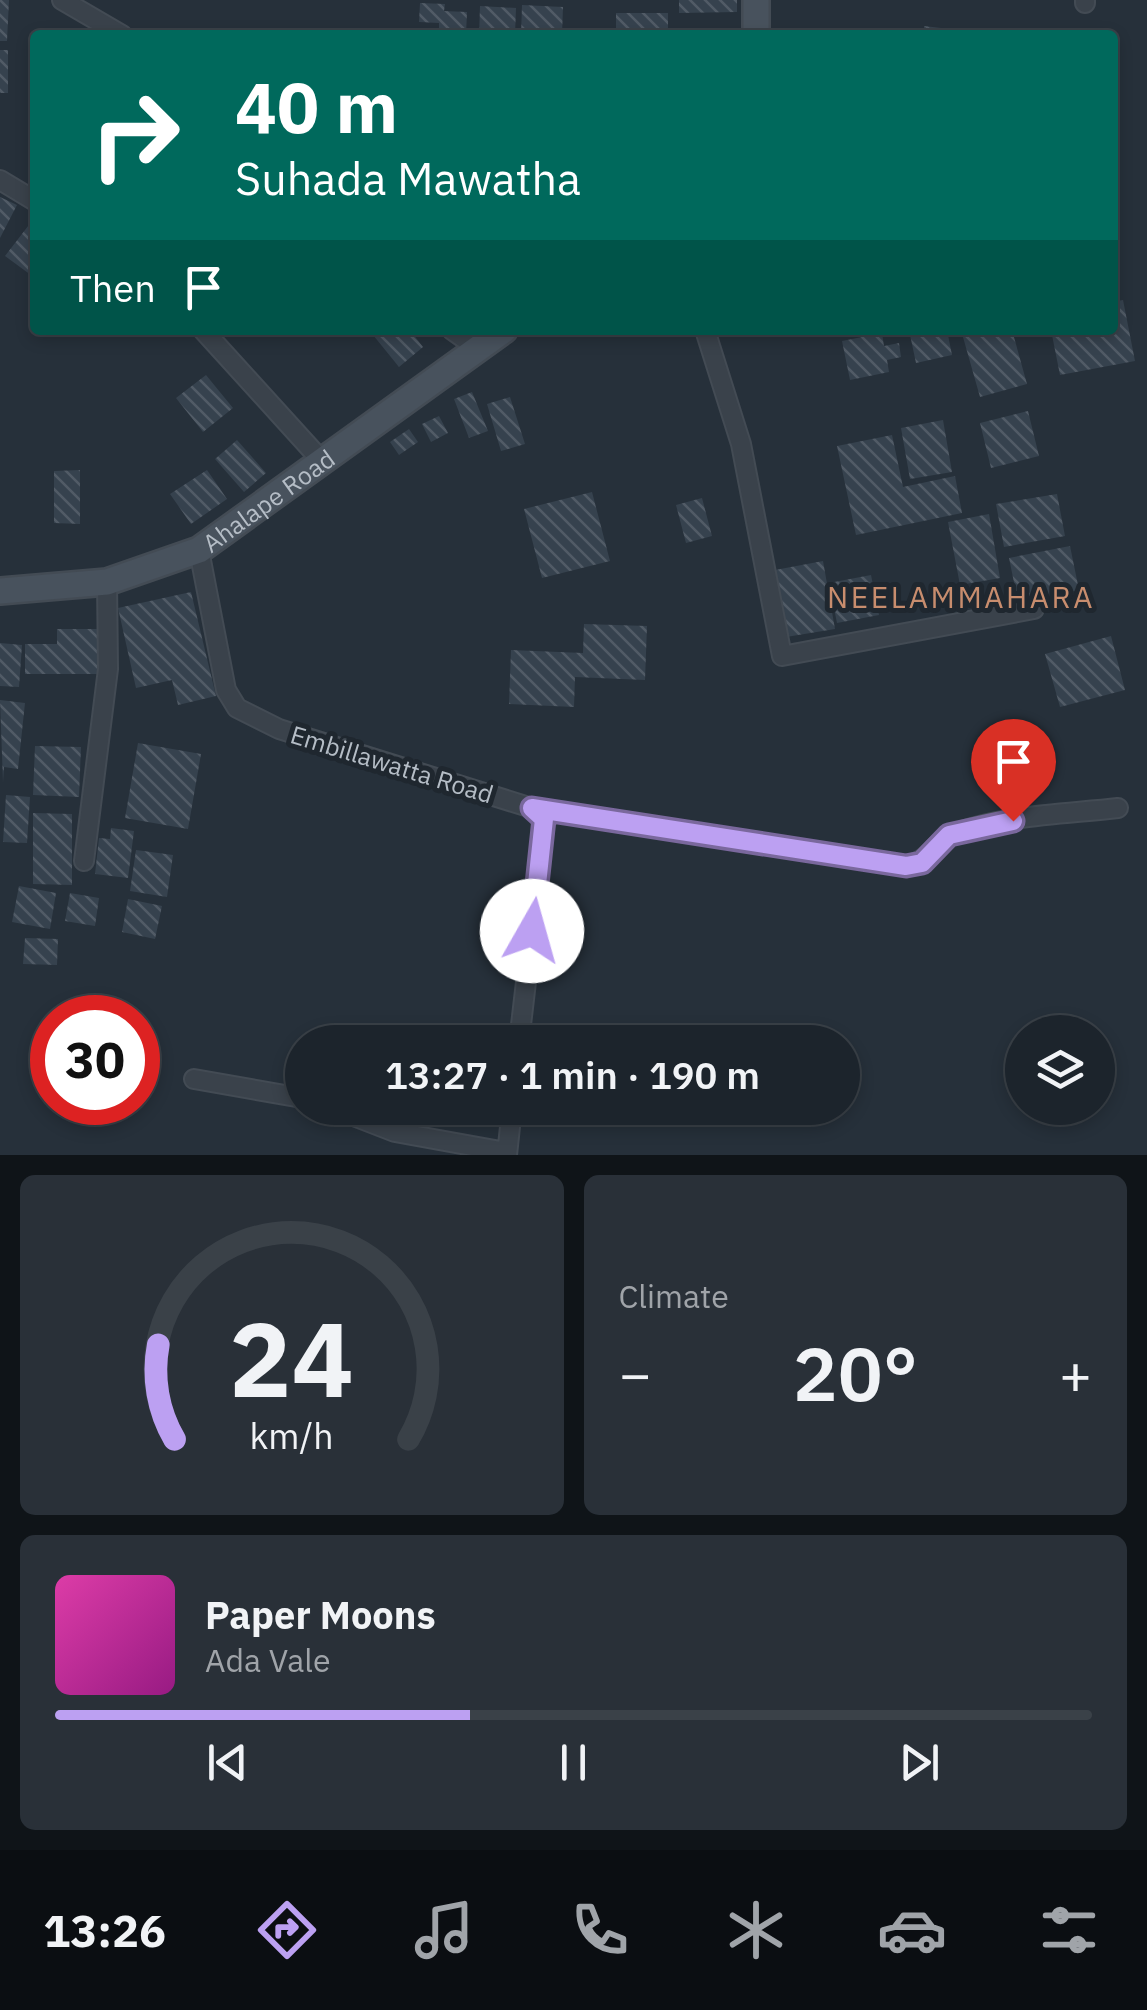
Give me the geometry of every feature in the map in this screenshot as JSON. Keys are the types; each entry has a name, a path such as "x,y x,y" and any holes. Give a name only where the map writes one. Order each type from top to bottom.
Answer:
{"street":[{"path":"62,0 113,30"},
{"path":"756,0 756,30"},
{"path":"0,180 30,198"},
{"path":"208,335 321,460"},
{"path":"459,335 476,347"},
{"name":"Ahalape Road","path":"0,591 107,582 199,550 496,335"},
{"path":"707,335 741,444 782,656 1034,610"},
{"name":"Embillawatta Road","path":"199,550 226,690 238,708 279,729 532,808"},
{"path":"84,860 108,669 107,582"},
{"path":"532,808 906,866 922,863 949,835 978,825 1118,808"},
{"path":"521,1025 544,819 532,808"},
{"path":"194,1078 285,1095"},
{"path":"377,1125 507,1154 510,1125"}],"building":[{"path":"0,0 9,0 7,41 0,41"},
{"path":"679,0 737,0 737,12 679,13"},
{"path":"420,3 445,4 444,11 467,12 466,30 439,30 439,23 419,22"},
{"path":"522,5 563,7 562,30 521,30"},
{"path":"480,6 516,8 515,30 479,30"},
{"path":"616,13 668,13 668,30 616,30"},
{"path":"924,26 958,30 924,30"},
{"path":"0,50 8,50 8,93 0,93"},
{"path":"0,197 17,205 0,238"},
{"path":"30,224 30,274 5,256"},
{"path":"1123,300 1135,361 1060,375 1052,335 1118,335 1118,301"},
{"path":"373,335 414,335 423,347 399,367"},
{"path":"882,335 884,346 899,343 901,357 887,360 889,372 850,380 842,341"},
{"path":"910,335 948,335 952,355 916,363"},
{"path":"962,335 1013,335 1027,384 980,397"},
{"path":"206,375 233,408 203,432 176,398"},
{"path":"472,392 488,431 469,438 454,399"},
{"path":"510,397 525,444 501,451 487,404"},
{"path":"1028,411 1039,456 991,468 980,423"},
{"path":"439,416 448,433 431,442 422,424"},
{"path":"943,420 952,472 910,479 901,428"},
{"path":"409,429 418,442 399,455 390,442"},
{"path":"892,435 903,487 955,476 962,513 856,535 837,446"},
{"path":"237,440 266,473 244,492 215,459"},
{"path":"80,470 80,524 54,523 54,471"},
{"path":"207,470 227,499 191,524 170,494"},
{"path":"592,492 610,561 542,578 524,509"},
{"path":"1057,494 1065,536 1004,547 996,504"},
{"path":"702,498 712,536 686,543 676,505"},
{"path":"989,514 1000,578 960,585 948,522"},
{"path":"1070,546 1079,590 1018,602 1009,558"},
{"path":"823,561 835,629 786,637 775,570"},
{"path":"871,575 879,615 837,623 829,583"},
{"path":"191,592 216,696 178,705 172,680 136,688 118,608"},
{"path":"584,624 647,626 645,680 575,677 574,707 509,704 511,650 583,653"},
{"path":"57,629 98,629 98,674 25,674 25,644 57,644"},
{"path":"1111,636 1125,690 1060,707 1045,654"},
{"path":"0,643 22,645 19,687 0,686"},
{"path":"0,700 25,703 18,769 4,767 3,782"},
{"path":"138,743 201,754 188,829 125,818"},
{"path":"35,746 81,747 79,797 33,795"},
{"path":"6,795 30,797 27,843 3,842"},
{"path":"33,813 72,814 72,885 33,884"},
{"path":"111,828 134,831 128,878 95,874 99,838 110,839"},
{"path":"136,850 173,855 167,897 130,891"},
{"path":"19,886 56,893 50,929 12,922"},
{"path":"70,893 99,898 95,926 65,921"},
{"path":"128,899 162,906 155,939 122,932"},
{"path":"25,938 58,939 57,965 23,964"}],"district":[{"name":"NEELAMMAHARA","path":"961,596"}],"route":[{"path":"532,931 544,819 532,808 906,866 922,863 949,835 978,825 1013,821"}]}
